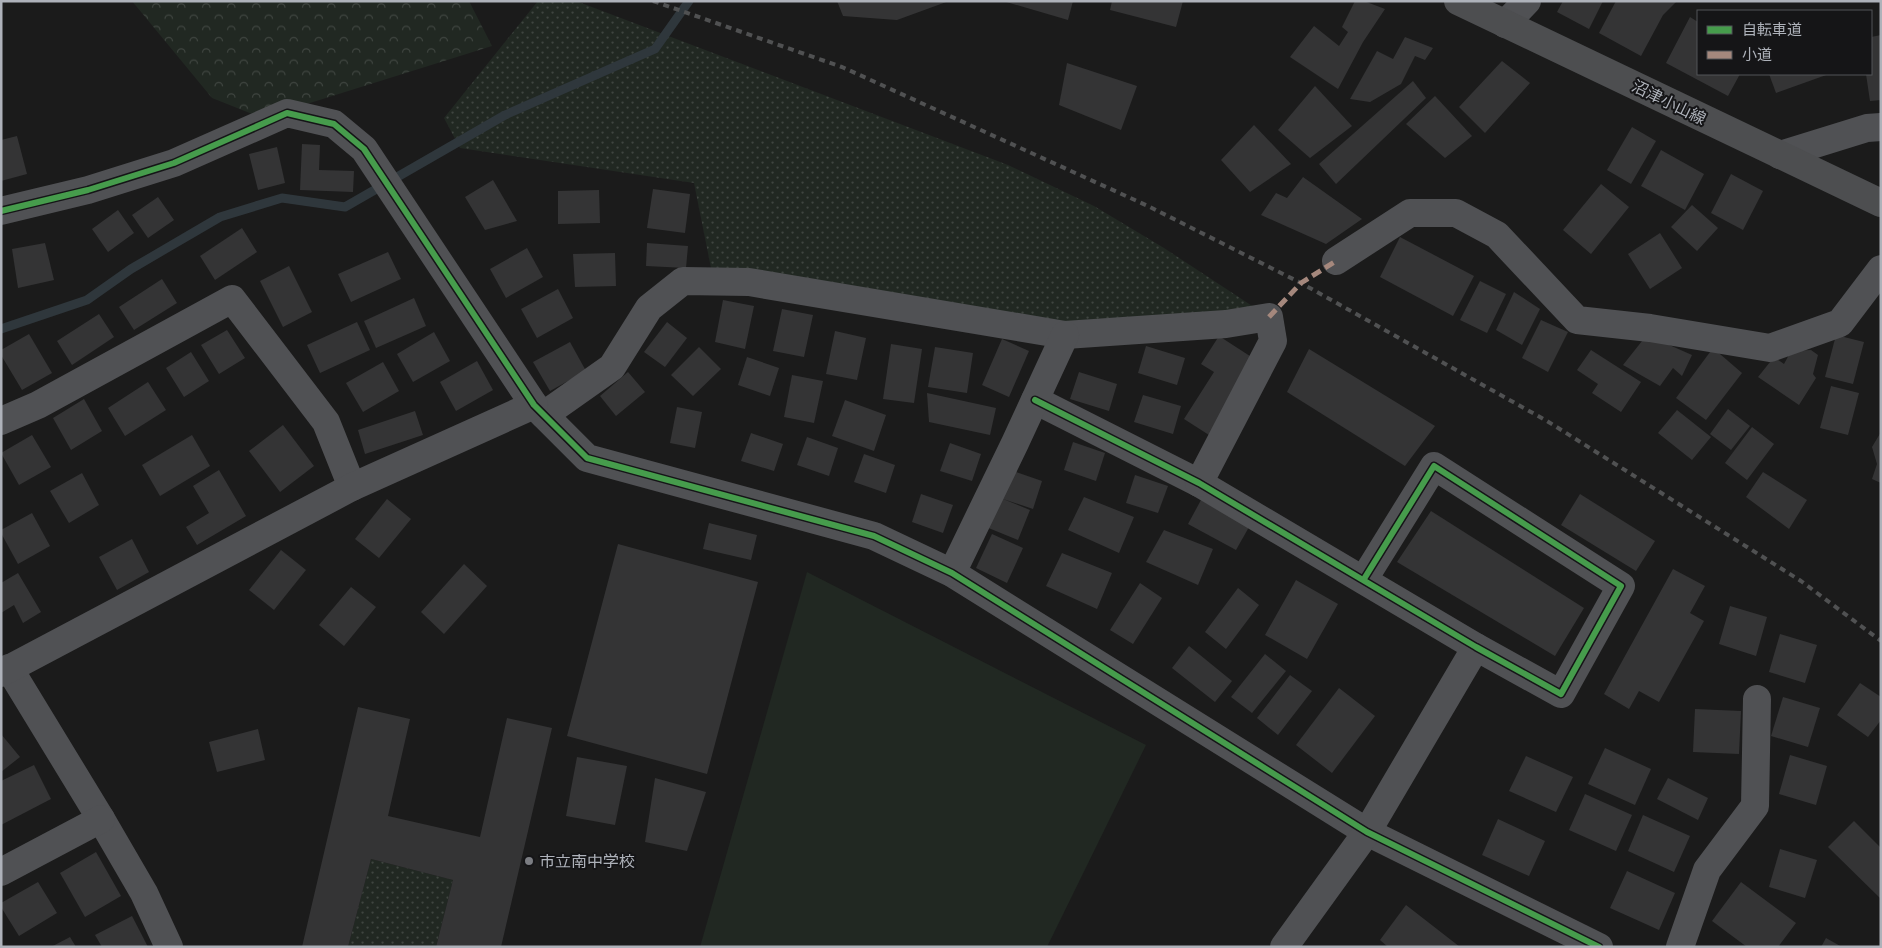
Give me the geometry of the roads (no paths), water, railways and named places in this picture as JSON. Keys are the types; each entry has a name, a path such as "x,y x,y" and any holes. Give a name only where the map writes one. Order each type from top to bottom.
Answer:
{"main road":[{"name":"沼津小山線","path":"1458,1 1881,203"}],"street":[{"path":"1505,24 1527,1"},
{"path":"1,211 88,190 174,163 287,113 334,124 364,149 539,410 587,458 874,536 952,573 1367,832 1599,947"},
{"path":"1780,155 1867,128 1881,127"},
{"path":"1336,261 1410,213 1456,213 1496,234 1577,320 1650,328 1770,348 1840,323 1881,269"},
{"path":"170,947 144,893 102,819 5,671 352,487 539,410 612,367 649,308 683,281 749,282 1064,335 1226,324 1269,317 1273,341 1199,483"},
{"path":"1,421 38,405 232,299 326,422 352,487"},
{"path":"952,573 1064,335"},
{"path":"1035,400 1199,483 1476,647 1561,694 1621,586 1434,466 1364,579"},
{"path":"1284,947 1367,832 1476,647"},
{"path":"1680,947 1707,870 1754,806 1756,699"},
{"path":"1,872 102,819"}],"waterway":[{"path":"1,329 87,300 131,269 220,217 282,198 345,207 505,115 655,49 689,1"}],"railway":[{"path":"653,1 842,67 1148,206 1301,283 1547,421 1801,581 1881,641"}],"place":[{"name":"市立南中学校","path":"529,861"}]}
